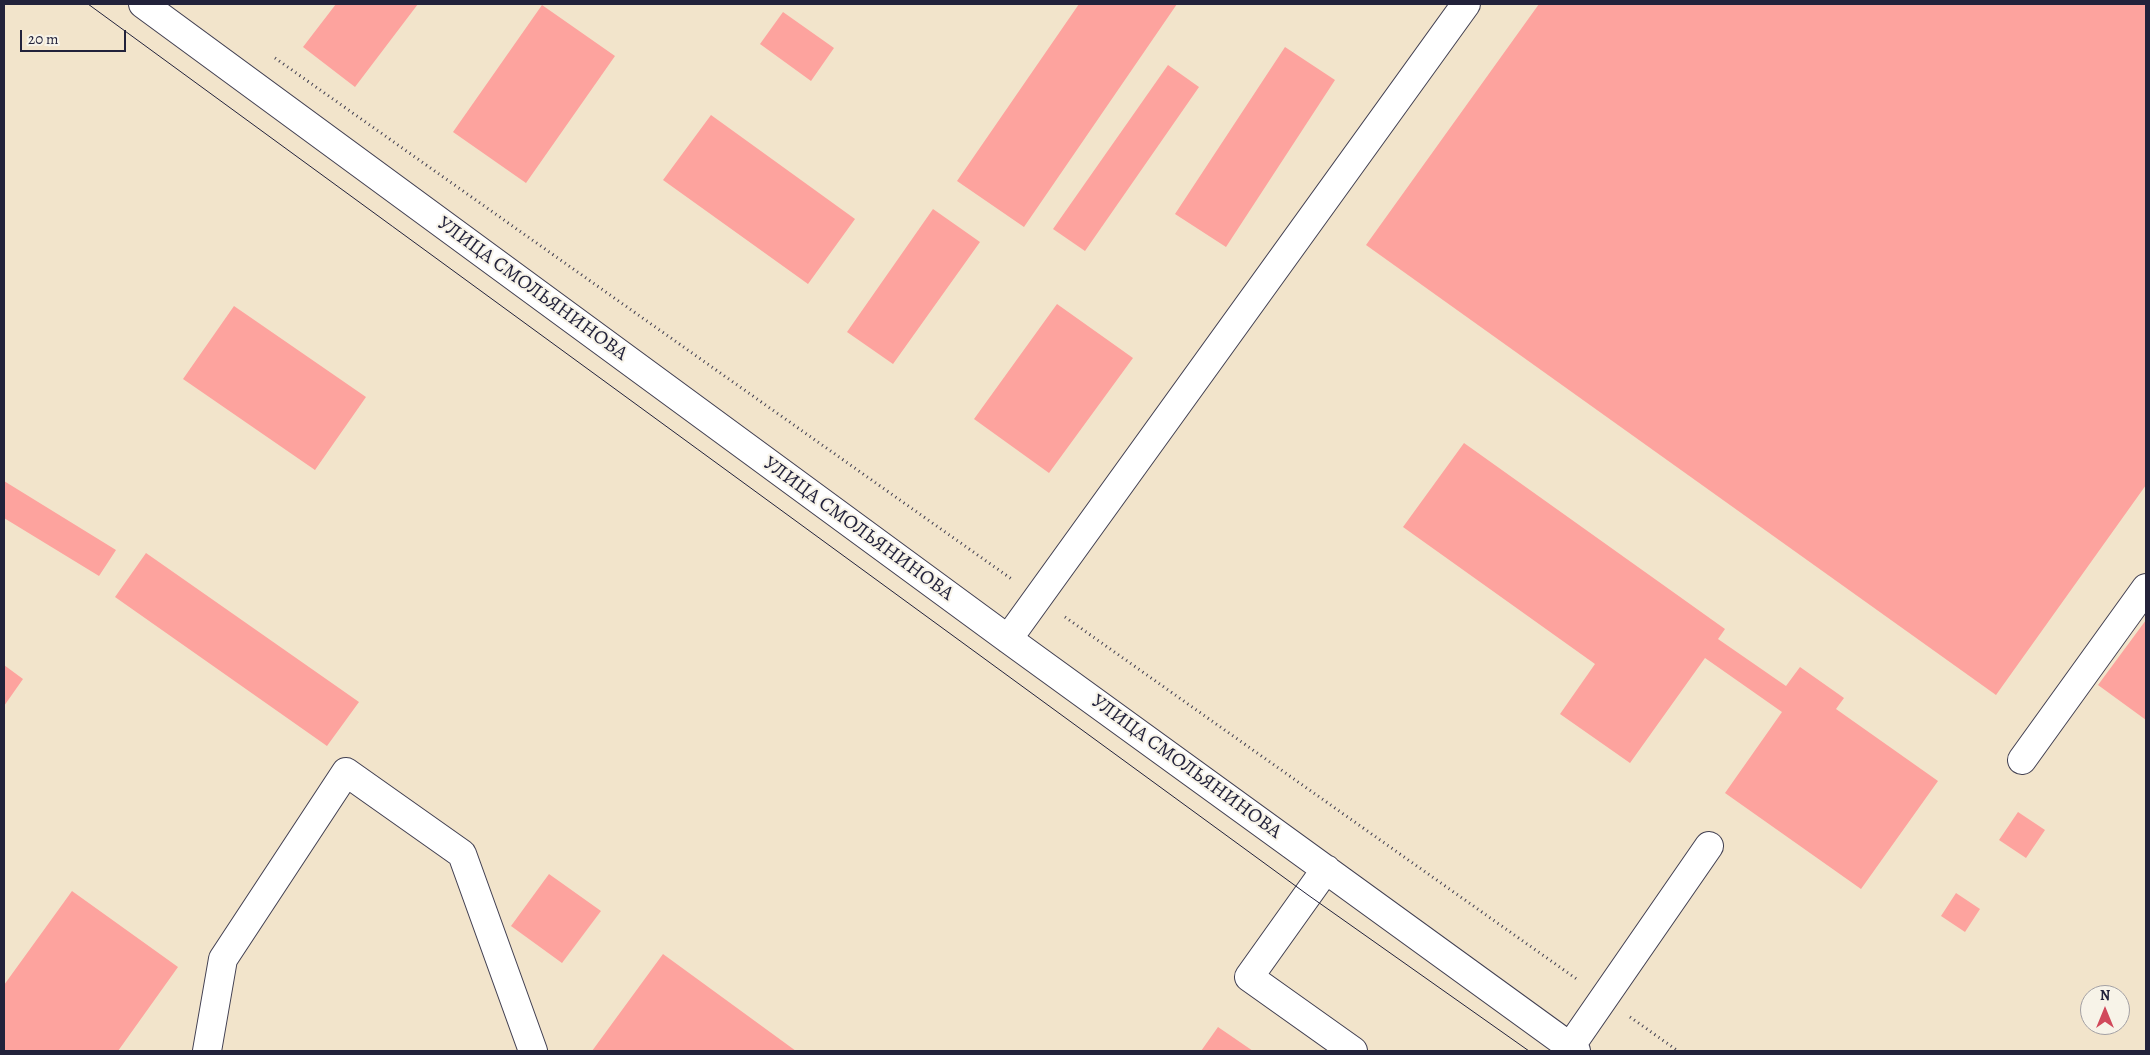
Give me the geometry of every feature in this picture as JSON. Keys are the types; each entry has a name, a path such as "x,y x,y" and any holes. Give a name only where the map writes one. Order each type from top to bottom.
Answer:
{"street":[{"name":"УЛИЦА СМОЛЬЯНИНОВА","path":"143,4 1008,639 1573,1049"},
{"path":"1008,639 1466,4"},
{"path":"2022,760 2146,588"},
{"path":"206,1051 223,959 346,772 462,854 533,1051"},
{"path":"1573,1049 1603,998 1709,846"},
{"path":"1326,869 1249,977 1353,1051"}],"path":[{"path":"272,56 1678,1051"}],"building":[{"path":"336,4 418,4 355,87 303,47"},
{"path":"1079,4 1177,4 1024,227 957,181"},
{"path":"1539,4 2146,4 2146,485 1996,695 1366,245"},
{"path":"542,5 615,56 526,183 453,132"},
{"path":"783,12 834,48 811,81 760,44"},
{"path":"1285,47 1335,80 1226,247 1175,214"},
{"path":"1168,65 1199,87 1085,251 1053,229"},
{"path":"711,115 855,219 808,284 663,180"},
{"path":"933,209 980,242 893,364 847,332"},
{"path":"1057,304 1133,358 1049,473 974,419"},
{"path":"234,306 366,397 315,470 183,379"},
{"path":"1464,443 1725,629 1718,639 1786,686 1800,667 1844,698 1836,709 1938,781 1861,889 1725,793 1782,712 1705,658 1630,763 1560,714 1595,664 1403,527"},
{"path":"4,481 116,550 99,576 4,518"},
{"path":"146,553 359,702 327,746 115,597"},
{"path":"2146,620 2146,720 2098,685"},
{"path":"4,665 23,679 4,706"},
{"path":"2018,812 2045,830 2026,858 1999,840"},
{"path":"549,874 601,911 562,963 511,926"},
{"path":"72,891 178,967 118,1051 4,1051 4,985"},
{"path":"1956,893 1980,909 1965,932 1941,916"},
{"path":"663,954 796,1051 592,1051"},
{"path":"1218,1027 1253,1051 1201,1051"}],"tram line":[{"path":"88,4 1308,895 1529,1051"}]}
